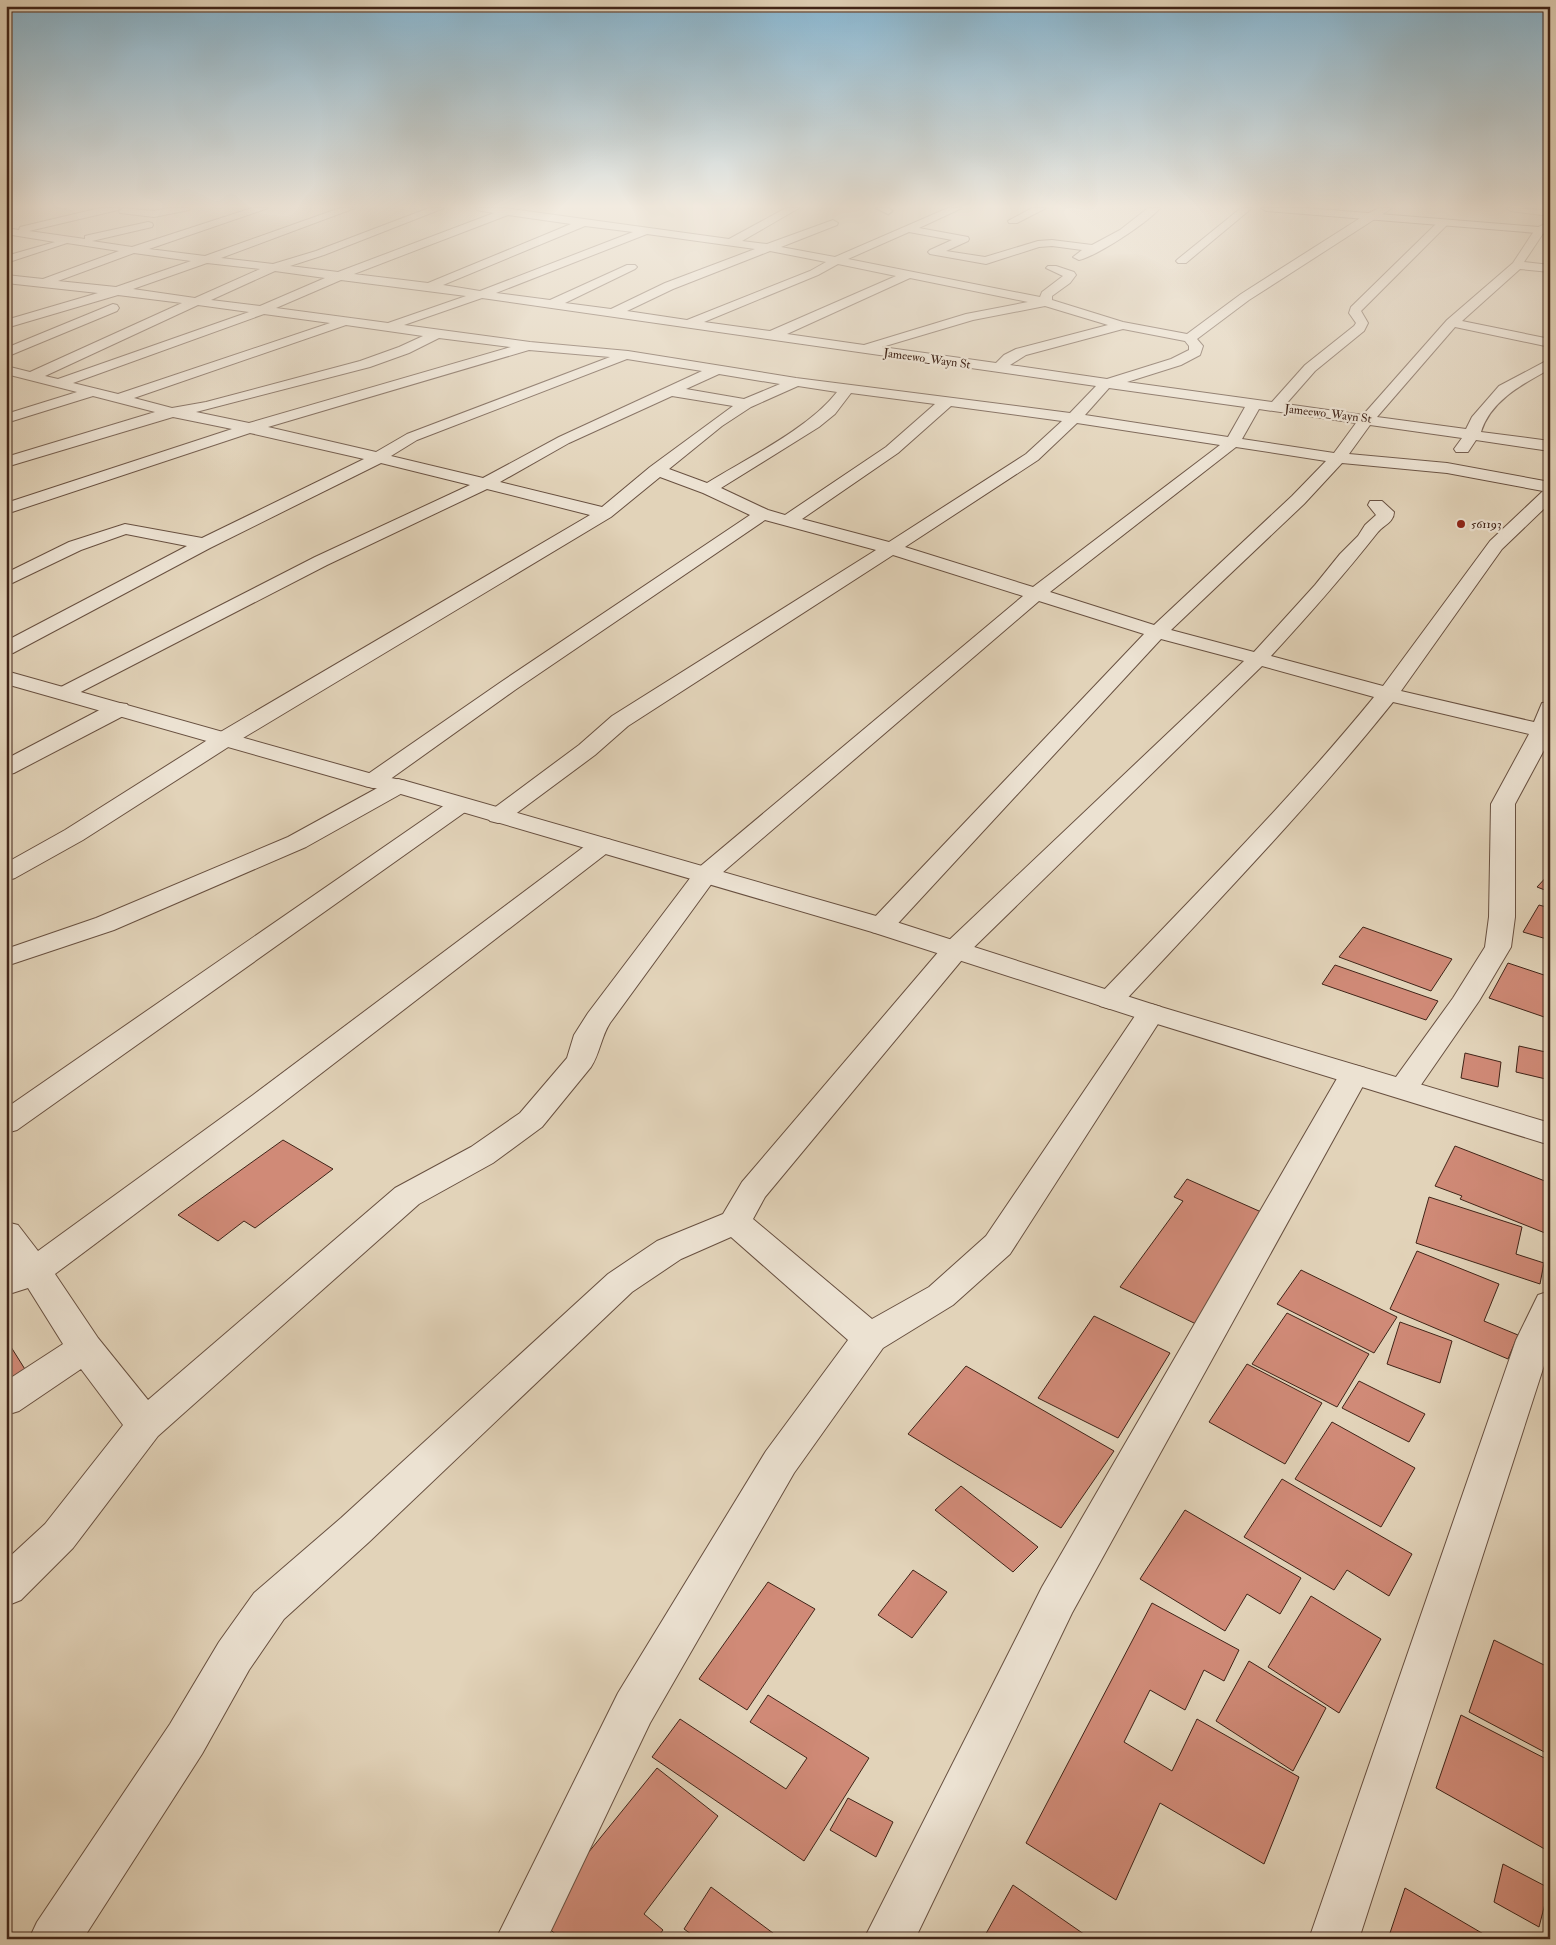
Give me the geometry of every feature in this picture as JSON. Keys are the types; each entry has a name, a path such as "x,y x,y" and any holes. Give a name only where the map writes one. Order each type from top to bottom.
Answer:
{"street":[{"path":"6,324 91,299"},
{"path":"6,353 140,299"},
{"path":"170,299 530,346 635,350 718,369 796,382 1074,418 1338,458 1446,468 1550,486"},
{"path":"33,376 203,299"},
{"path":"60,383 262,311 289,299"},
{"path":"386,327 469,299"},
{"name":"Jameewo_Wayn St","path":"506,299 1550,446"},
{"path":"550,305 563,299"},
{"path":"611,314 643,299"},
{"path":"658,334 750,299"},
{"path":"772,336 854,299"},
{"path":"498,816 587,750 620,721 983,490 1025,461 1074,418 1104,384 1185,358 1196,352 1196,346 1189,338 1121,326 1031,299"},
{"path":"1189,338 1244,299"},
{"path":"1275,408 1310,368 1359,328 1362,323 1355,310 1366,299"},
{"path":"881,926 1157,632 1260,534 1282,517 1338,458 1367,419 1452,323 1479,299"},
{"path":"861,350 971,317 1046,302"},
{"path":"117,399 347,322"},
{"path":"1452,323 1550,343"},
{"path":"998,369 1009,358 1021,352 1121,326"},
{"path":"6,462 172,412 207,406 365,364 404,350 438,333"},
{"path":"6,509 250,428 530,346"},
{"path":"6,649 204,544 378,458 412,437 635,350"},
{"path":"1446,468 1472,435 1477,420 1504,388 1550,363"},
{"path":"64,693 321,561 483,485 564,440 718,369"},
{"path":"6,370 117,399 311,441 483,485 605,513"},
{"path":"6,873 74,835 225,739 605,513 656,470 717,423 746,404 796,382"},
{"path":"709,489 814,424 830,411 847,389"},
{"path":"671,391 746,404"},
{"path":"6,419 92,392"},
{"path":"7,403 76,397"},
{"path":"788,521 892,450 947,402"},
{"path":"6,1587 59,1536 145,1425 407,1196 482,1156 531,1120 581,1060 588,1035 598,1018 706,874 1035,595 1232,443 1254,405"},
{"path":"656,470 709,489 762,514 890,548 1157,632 1388,694 1547,724 1503,804 1501,821 1502,917 1498,948 1465,1001 1403,1088"},
{"path":"1110,1000 1260,841 1350,740 1388,694 1496,545 1550,493"},
{"path":"54,1939 186,1739 234,1656 269,1606 362,1524 620,1283 669,1250 734,1222 752,1190 956,949 1258,659 1322,588 1346,558 1365,539 1371,529 1385,517 1385,512 1376,505"},
{"path":"373,781 516,681 762,514"},
{"path":"6,580 75,546 125,529 204,544"},
{"path":"6,677 706,874 956,949 1110,1000 1354,1076 1403,1088 1550,1134"},
{"path":"6,768 119,709"},
{"path":"6,958 105,924 297,842 398,786"},
{"path":"6,1123 460,805"},
{"path":"21,1276 264,1102 602,845"},
{"path":"521,1939 634,1708 780,1462 870,1338 941,1296 998,1245 1151,1013"},
{"path":"889,1939 1058,1600 1354,1076"},
{"path":"734,1222 870,1338"},
{"path":"6,1234 21,1276 84,1348 145,1425"},
{"path":"1334,1939 1534,1340 1550,1304"},
{"path":"6,1400 84,1348"}],"building":[{"path":"1550,873 1550,892 1537,887"},
{"path":"1539,905 1550,908 1550,940 1523,932"},
{"path":"1363,927 1452,959 1431,991 1339,957"},
{"path":"1508,963 1550,977 1550,1019 1489,998"},
{"path":"1335,965 1438,1001 1426,1020 1322,984"},
{"path":"1519,1046 1550,1053 1550,1080 1516,1072"},
{"path":"1465,1053 1501,1062 1498,1087 1461,1078"},
{"path":"283,1140 333,1169 255,1228 244,1221 218,1241 178,1215"},
{"path":"1455,1146 1550,1183 1550,1235 1460,1199 1462,1196 1435,1186"},
{"path":"1187,1179 1268,1215 1196,1324 1120,1287 1183,1201 1174,1197"},
{"path":"1429,1197 1522,1227 1516,1254 1544,1263 1540,1284 1416,1243"},
{"path":"1417,1251 1499,1284 1484,1321 1518,1335 1508,1359 1390,1309"},
{"path":"1301,1270 1397,1317 1374,1353 1277,1304"},
{"path":"1287,1313 1369,1354 1337,1407 1252,1364"},
{"path":"1094,1316 1170,1353 1118,1438 1038,1398"},
{"path":"1400,1322 1452,1341 1440,1383 1387,1364"},
{"path":"6,1339 38,1390 6,1407"},
{"path":"1247,1364 1322,1403 1285,1464 1209,1422"},
{"path":"966,1366 1114,1451 1061,1528 908,1434"},
{"path":"1359,1381 1425,1414 1409,1442 1342,1408"},
{"path":"1332,1422 1415,1468 1381,1527 1295,1479"},
{"path":"1282,1479 1412,1554 1389,1596 1347,1570 1334,1590 1244,1537"},
{"path":"961,1486 1038,1547 1013,1572 935,1510"},
{"path":"1185,1510 1301,1578 1280,1614 1247,1594 1225,1631 1140,1579"},
{"path":"913,1570 947,1592 912,1638 878,1615"},
{"path":"768,1582 815,1609 747,1710 699,1679"},
{"path":"1311,1596 1381,1639 1339,1713 1268,1667"},
{"path":"1152,1603 1239,1650 1224,1681 1204,1670 1185,1710 1150,1690 1124,1742 1172,1771 1197,1719 1299,1777 1264,1864 1160,1803 1116,1900 1026,1843"},
{"path":"1494,1640 1550,1668 1550,1755 1469,1712"},
{"path":"1249,1661 1326,1708 1293,1771 1216,1721"},
{"path":"768,1695 869,1758 804,1861 652,1757 680,1719 786,1789 807,1758 750,1722"},
{"path":"1461,1715 1550,1761 1550,1852 1436,1788"},
{"path":"657,1768 718,1816 644,1914 663,1930 656,1939 561,1939 536,1917"},
{"path":"848,1798 893,1822 876,1857 830,1830"},
{"path":"1503,1864 1549,1888 1539,1927 1494,1902"},
{"path":"1013,1885 1091,1939 983,1939"},
{"path":"711,1887 781,1939 698,1939 684,1929"},
{"path":"1405,1888 1492,1939 1388,1939"}],"place":[{"name":"561193","path":"1461,524"}]}
